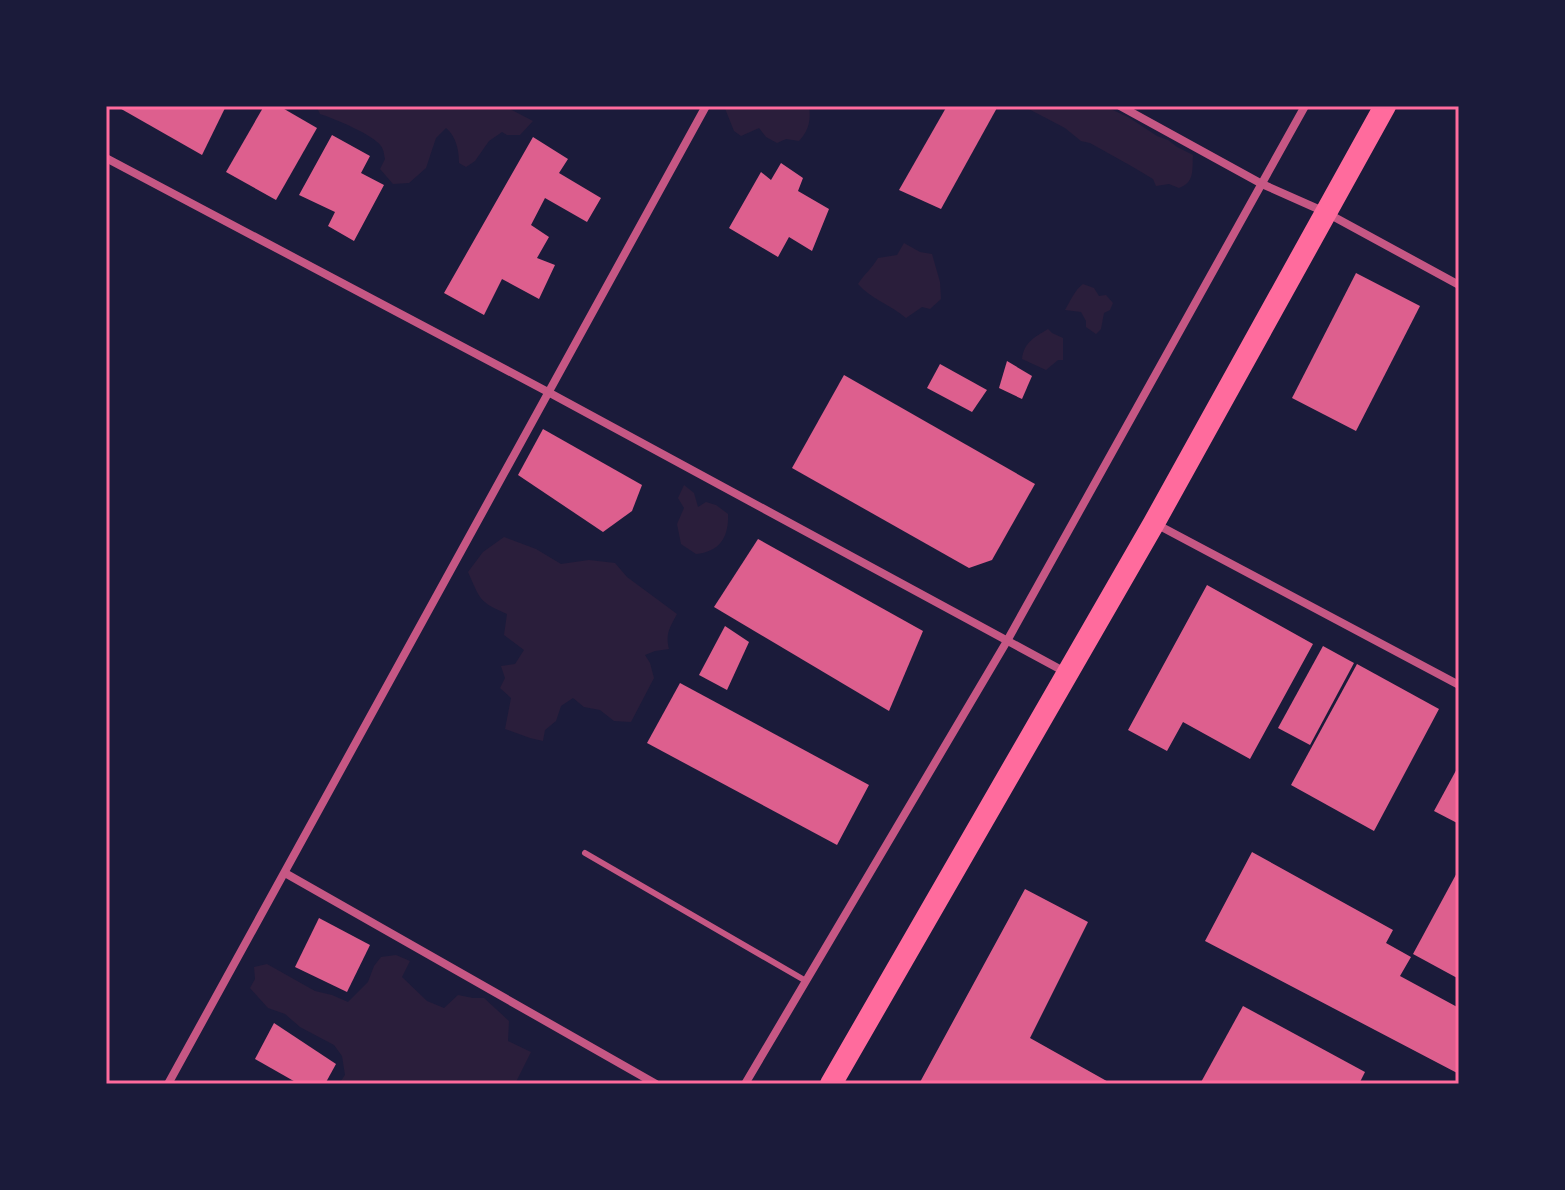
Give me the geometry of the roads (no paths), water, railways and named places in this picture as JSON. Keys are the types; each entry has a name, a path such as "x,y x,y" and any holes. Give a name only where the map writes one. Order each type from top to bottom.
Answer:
{"highway":[{"path":"831,1084 1154,523 1385,106"}],"street":[{"path":"168,1084 706,106"},
{"path":"1120,106 1262,184 1325,212 1459,285"},
{"path":"745,1084 1007,641 1305,106"},
{"path":"106,158 548,392 1067,674"},
{"path":"1154,523 1459,685"},
{"path":"285,873 656,1084"}],"lane":[{"path":"585,853 806,981"}]}
